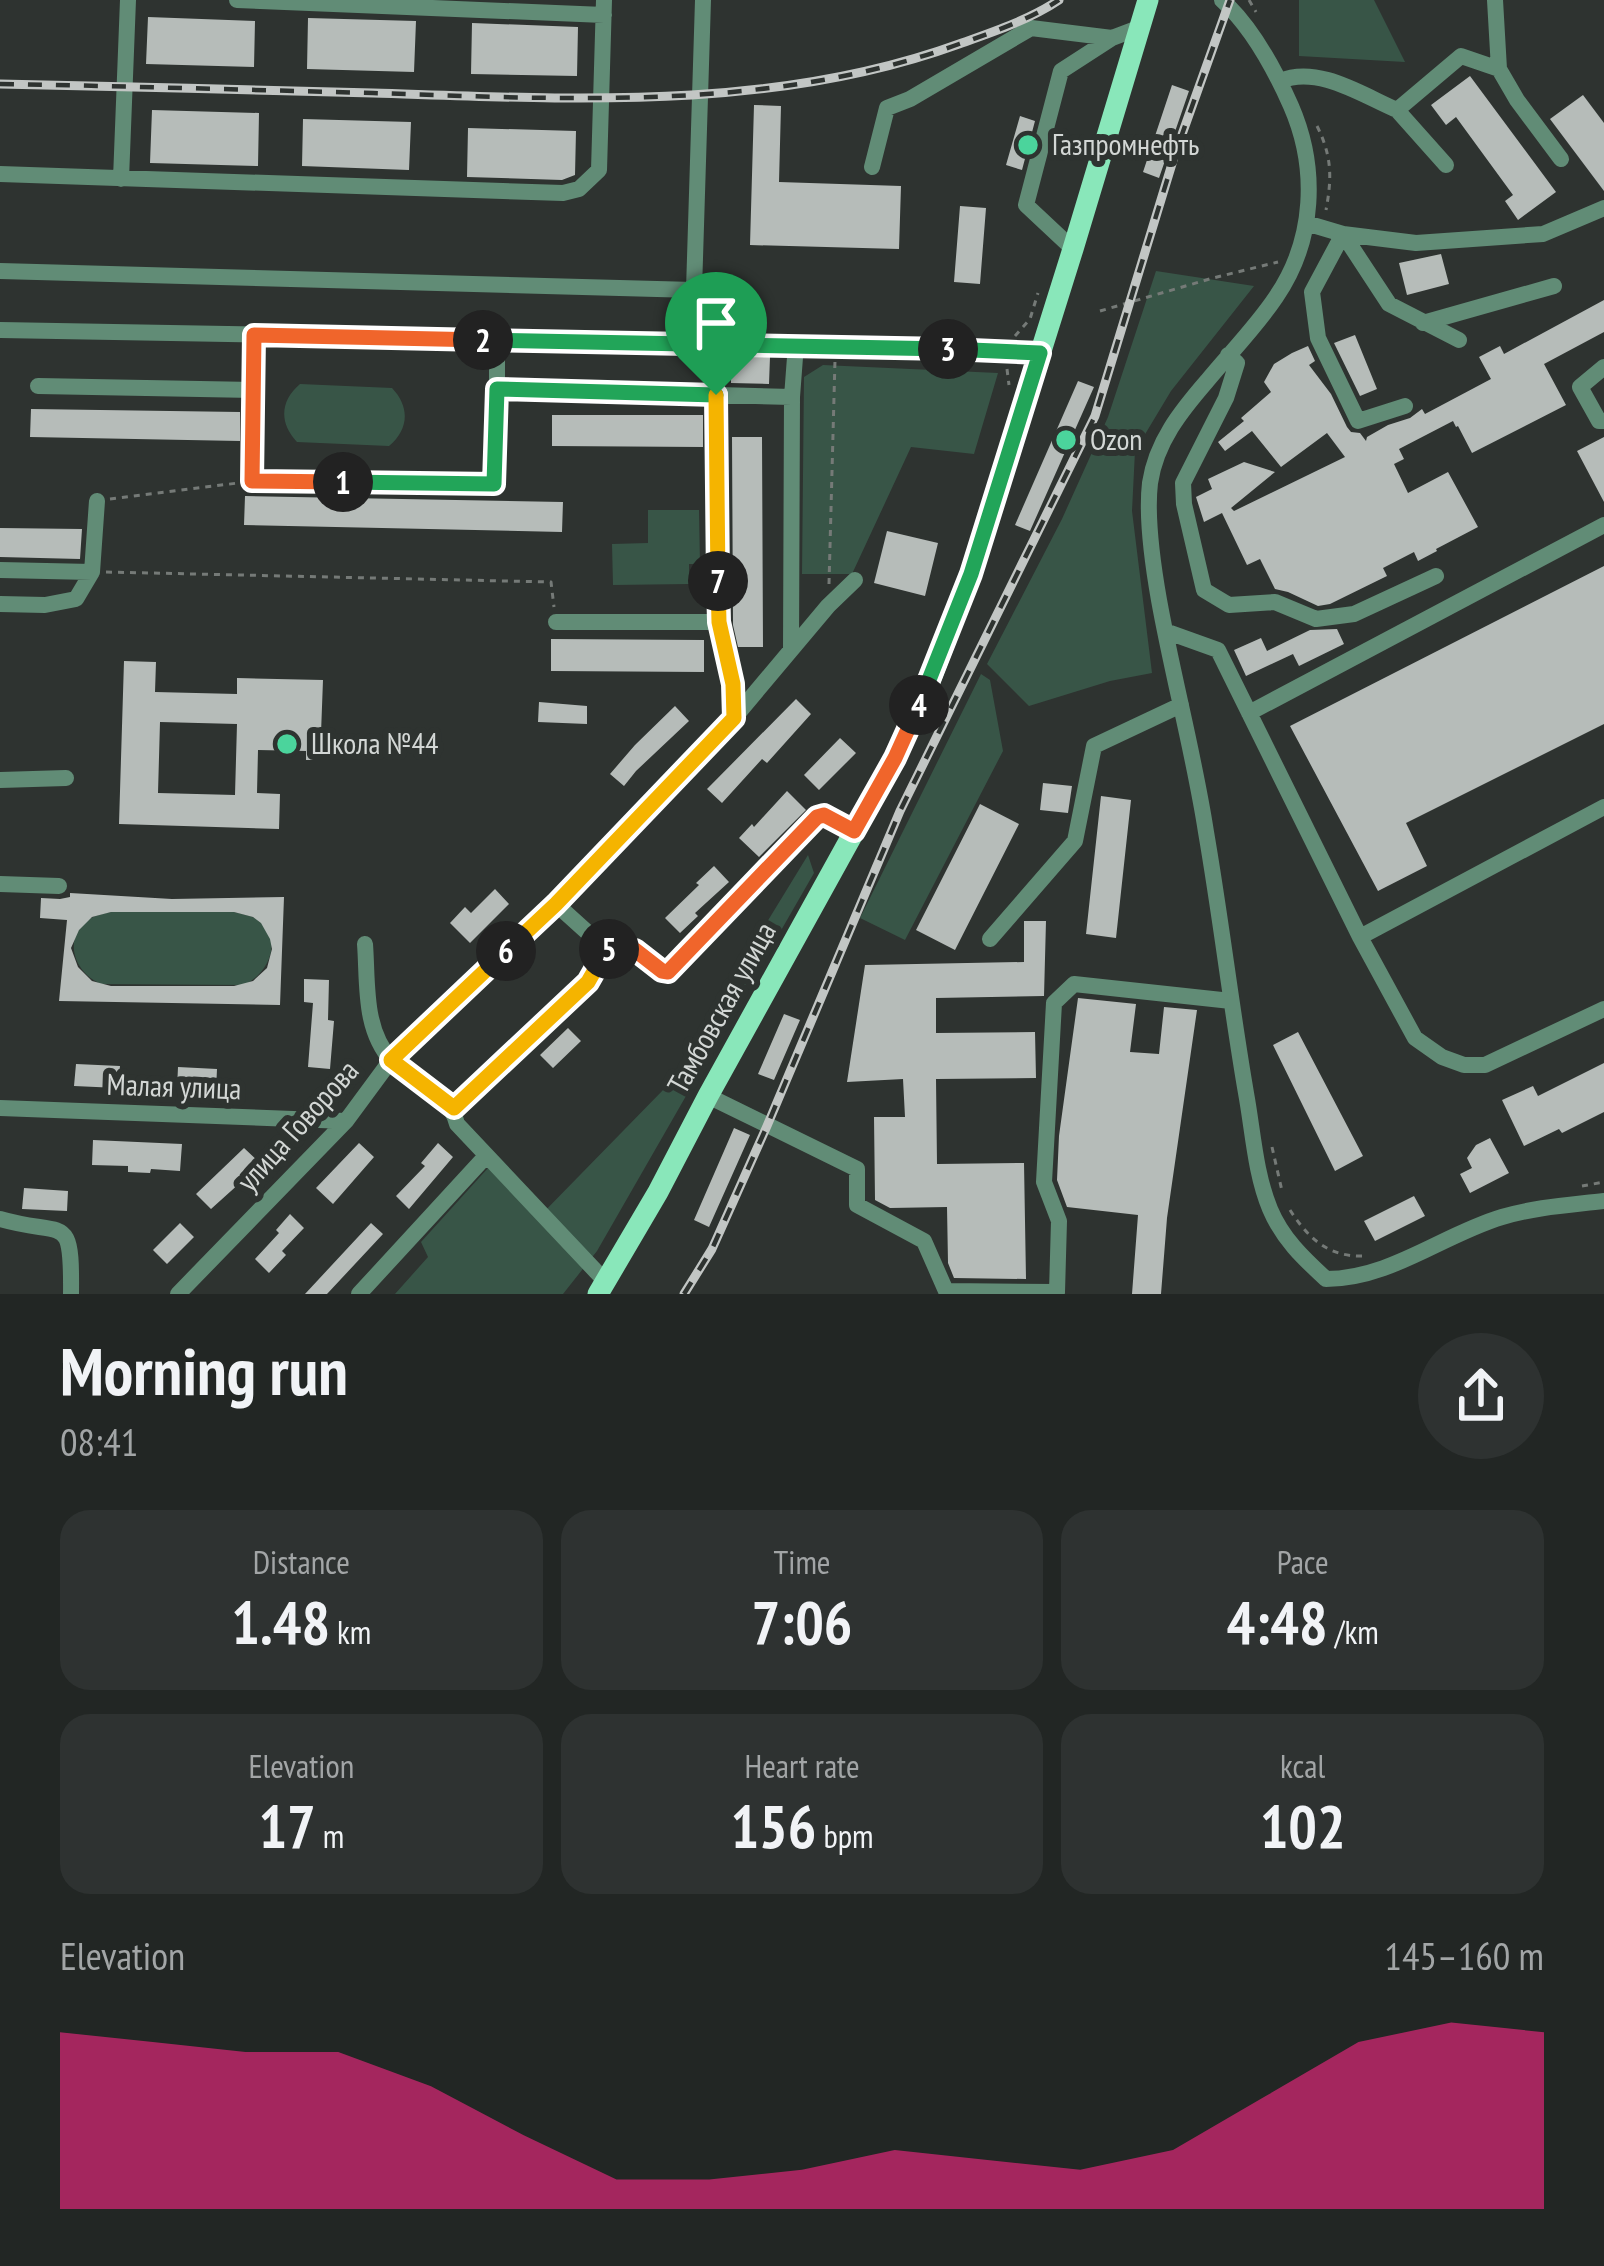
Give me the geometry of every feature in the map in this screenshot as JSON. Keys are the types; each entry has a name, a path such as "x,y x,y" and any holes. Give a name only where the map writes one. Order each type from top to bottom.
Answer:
{"main road":[{"name":"Тамбовская улица","path":"602,1288 895,758 930,681 971,574 1148,0"}],"street":[{"path":"121,179 128,0"},
{"path":"0,174 563,194 579,189 599,170 604,8 237,0"},
{"path":"0,271 694,290 704,0"},
{"path":"1222,0 1280,81 1300,127 1314,225 1277,296 1177,416 1160,448 1150,483 1152,558 1206,830 1269,1207 1324,1287 1381,1270 1500,1217 1604,1201"},
{"path":"1495,0 1499,69 1561,159"},
{"path":"1073,249 1026,205 1061,71 1112,38 1142,27"},
{"path":"872,167 887,108 1031,28 1112,38"},
{"path":"1397,110 1461,56 1499,69"},
{"path":"1280,81 1304,74 1322,78 1397,110 1446,165"},
{"path":"1314,225 1343,234 1416,243 1544,234 1604,208"},
{"path":"1343,234 1389,304 1459,340"},
{"path":"1343,234 1312,292 1318,338 1358,421 1405,406"},
{"path":"1423,323 1554,286"},
{"path":"0,330 796,344 1040,353"},
{"path":"254,335 252,481 494,484 497,340"},
{"path":"790,650 796,344"},
{"path":"1228,356 1238,363 1226,398 1184,483 1184,504 1204,590 1229,605 1275,602 1316,619 1354,614 1436,576"},
{"path":"1604,367 1580,387 1599,421 1604,421"},
{"path":"38,386 254,390"},
{"path":"497,389 792,397"},
{"path":"716,395 719,622 733,684 734,718"},
{"path":"0,604 45,605 76,599 92,572 97,501"},
{"path":"1250,712 1604,525"},
{"path":"0,570 92,572"},
{"name":"улица Говорова","path":"178,1294 346,1121 391,1060 556,904 734,718 855,580"},
{"path":"556,622 719,622"},
{"path":"1165,631 1218,650 1415,1038 1442,1058 1484,1065 1604,1009"},
{"path":"990,939 1075,841 1094,746 1181,705"},
{"path":"0,780 66,778"},
{"path":"1360,937 1604,807"},
{"path":"601,949 635,950 668,972 817,817 824,815 854,831"},
{"path":"0,884 59,886"},
{"path":"454,1108 588,982 596,968 601,949 597,941 556,904"},
{"path":"365,944 370,1024 391,1060 454,1108 457,1124 602,1288"},
{"path":"708,1096 857,1169 857,1205 924,1241 946,1291 1057,1292 1059,1221 1044,1182 1054,1004 1074,984 1231,1001"},
{"name":"Малая улица","path":"0,1108 346,1121"},
{"path":"359,1294 486,1156"},
{"path":"0,1219 54,1227 64,1233 71,1254 71,1294"}],"path":[{"path":"1250,0 1260,19"},
{"path":"1314,225 1332,179 1317,126"},
{"path":"1100,311 1280,262"},
{"path":"828,607 835,358"},
{"path":"97,501 252,481"},
{"path":"92,572 551,582 556,622"},
{"path":"1271,1145 1284,1202 1306,1234 1329,1251 1374,1255"},
{"path":"1583,1186 1604,1182"}],"green space":[{"path":"1299,0 1374,0 1405,62 1299,56"},
{"path":"1156,271 1254,286 1171,391 1135,451 1132,511 1152,673 1029,706 987,664 1108,417"},
{"path":"823,365 998,373 974,454 911,447 852,574 802,574 804,377"},
{"path":"300,384 392,388 404,410 400,432 389,446 297,442 284,412"},
{"path":"648,510 699,510 700,564 689,564 689,584 613,585 612,544 648,543"},
{"path":"981,674 990,680 1003,751 905,940 860,918"},
{"path":"808,855 814,873 597,1251 563,1294 395,1294 428,1257 421,1242 488,1168 537,1219 666,1087"},
{"path":"111,912 234,912 264,926 270,934 270,954 261,972 244,985 101,984 84,972 74,944 82,926"}],"building":[{"path":"148,17 255,21 254,67 146,64"},
{"path":"308,18 416,21 414,72 307,69"},
{"path":"472,23 578,27 577,76 471,74"},
{"path":"1470,76 1556,192 1518,220 1505,201 1513,195 1456,117 1446,125 1431,105"},
{"path":"1172,85 1189,91 1159,178 1143,172"},
{"path":"1583,95 1604,123 1604,191 1550,119"},
{"path":"754,105 781,106 779,182 901,186 899,249 750,245"},
{"path":"152,110 259,113 258,166 150,163"},
{"path":"1020,116 1035,121 1022,170 1006,165"},
{"path":"303,119 411,122 409,170 302,166"},
{"path":"468,128 576,131 575,175 562,180 467,177"},
{"path":"960,206 986,208 980,284 954,282"},
{"path":"1441,254 1449,284 1407,295 1399,263"},
{"path":"1604,300 1604,332 1544,364 1566,405 1472,453 1453,421 1399,449 1404,459 1394,464 1408,493 1448,472 1478,527 1437,551 1418,561 1414,552 1383,568 1387,576 1318,606 1275,589 1260,559 1247,565 1222,513 1204,522 1196,497 1212,489 1208,479 1244,462 1275,472 1231,508 1234,511 1345,457 1327,433 1281,467 1252,431 1225,451 1218,442 1271,392 1264,382 1274,364 1292,353 1308,346 1315,361 1309,365 1331,394 1347,427 1366,441 1388,425 1422,409 1425,414 1491,379 1479,357 1500,346 1504,354"},
{"path":"1355,335 1377,389 1360,396 1334,343"},
{"path":"731,356 770,357 769,384 731,383"},
{"path":"1078,381 1094,387 1030,531 1015,525"},
{"path":"31,409 240,412 240,441 30,437"},
{"path":"552,415 703,415 703,447 552,446"},
{"path":"732,437 762,437 763,647 738,647 733,625"},
{"path":"1604,437 1604,502 1577,451"},
{"path":"245,496 563,502 562,532 244,525"},
{"path":"0,528 82,529 80,559 0,557"},
{"path":"887,531 938,543 925,596 874,583"},
{"path":"1604,566 1604,724 1406,823 1427,866 1378,891 1290,726"},
{"path":"1337,629 1344,644 1299,666 1293,654 1246,676 1234,650 1261,638 1267,651 1310,630"},
{"path":"551,639 704,640 704,672 551,671"},
{"path":"124,661 156,662 155,692 237,694 237,678 323,680 320,760 306,760 306,751 258,750 257,793 280,794 279,829 119,824","holes":["160,722 237,724 235,795 158,793"]},
{"path":"796,699 811,714 722,803 707,789"},
{"path":"539,702 587,706 587,724 538,722"},
{"path":"675,706 689,721 624,786 610,774"},
{"path":"840,738 856,753 819,790 804,775"},
{"path":"1043,783 1072,786 1068,813 1040,810"},
{"path":"787,791 806,810 759,857 739,838"},
{"path":"1101,796 1131,800 1116,938 1086,934"},
{"path":"980,804 1019,824 955,950 916,930"},
{"path":"714,866 729,882 680,933 665,918"},
{"path":"495,889 509,904 470,943 450,923 465,907 471,913"},
{"path":"70,893 172,899 284,897 280,1005 59,1001 67,920 40,918 41,898 70,897","holes":["111,912 234,912 261,923 272,949 267,968 253,981 234,986 111,986 92,981 78,967 71,948 92,917"]},
{"path":"1024,921 1046,921 1044,996 936,998 936,1033 1035,1032 1036,1078 936,1079 937,1164 1024,1163 1026,1279 954,1278 948,1263 947,1207 890,1208 875,1200 874,1117 905,1117 903,1079 847,1082 865,965 1024,962"},
{"path":"304,979 329,980 328,1020 334,1021 330,1069 308,1067 313,1003 304,1002"},
{"path":"1078,998 1136,1004 1130,1052 1159,1054 1164,1007 1197,1010 1167,1218 1161,1294 1132,1294 1138,1215 1067,1207 1057,1180"},
{"path":"784,1014 800,1020 774,1080 758,1074"},
{"path":"568,1028 581,1041 553,1068 540,1055"},
{"path":"1298,1032 1363,1156 1335,1171 1273,1045"},
{"path":"1604,1063 1604,1112 1524,1146 1502,1100 1533,1086 1538,1096"},
{"path":"76,1064 120,1066 118,1088 74,1086"},
{"path":"178,1067 217,1069 216,1091 177,1089"},
{"path":"734,1128 750,1135 709,1227 694,1220"},
{"path":"1490,1138 1509,1173 1470,1193 1460,1174 1472,1168 1467,1158 1476,1145"},
{"path":"93,1140 182,1144 180,1171 128,1172 128,1166 92,1165"},
{"path":"359,1143 374,1157 333,1204 316,1188"},
{"path":"438,1143 453,1157 409,1209 396,1196 425,1166 421,1163"},
{"path":"244,1148 261,1164 211,1209 196,1194"},
{"path":"24,1188 68,1191 67,1211 22,1209"},
{"path":"1414,1196 1425,1216 1375,1241 1364,1221"},
{"path":"290,1214 304,1228 269,1273 255,1259"},
{"path":"180,1223 194,1237 167,1264 153,1250"},
{"path":"371,1223 383,1234 327,1294 305,1294"}],"railway":[{"path":"0,84 595,98 743,91 888,66 998,30 1059,0"},
{"path":"684,1294 712,1249 900,811 1095,416 1175,154 1230,0"}],"place":[{"name":"Газпромнефть","path":"1028,145"},
{"name":"Ozon","path":"1066,440"},
{"name":"Школа №44","path":"287,744"}],"route":[{"path":"254,335 1040,353 971,574 930,681 854,831 824,815 817,817 668,972 641,952 601,949 588,982 454,1108 391,1060 556,904 734,718 733,684 719,622 716,395 497,389 494,484 252,481 254,335"}]}
